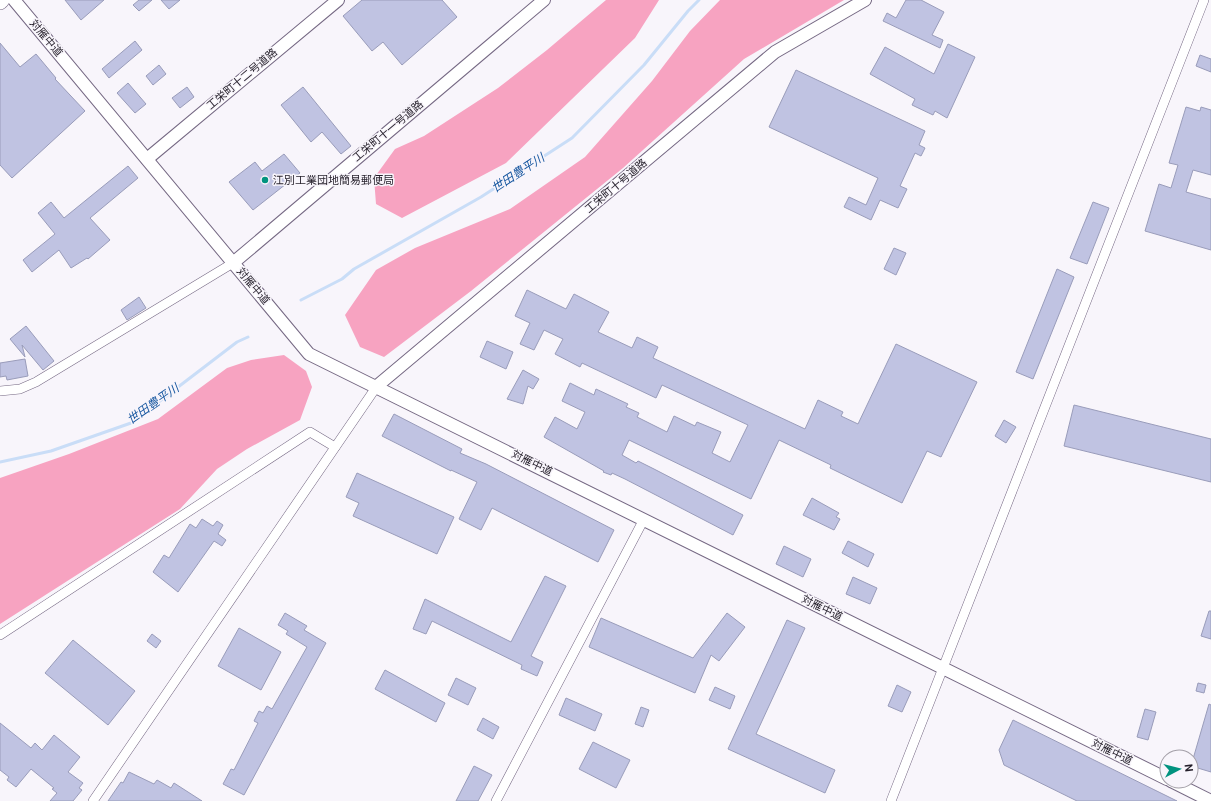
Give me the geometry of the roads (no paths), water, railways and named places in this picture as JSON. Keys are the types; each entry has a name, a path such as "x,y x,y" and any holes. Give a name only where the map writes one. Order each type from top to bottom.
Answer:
{"street":[{"name":"対雁中道","path":"14,0 309,354 1159,775"},
{"name":"工栄町十二号道路","path":"147,159 338,0"},
{"name":"工栄町十一号道路","path":"233,263 544,0"},
{"name":"工栄町十号道路","path":"376,386 775,52 866,0"},
{"path":"891,801 1204,0"},
{"path":"0,391 20,389 36,382 233,263"},
{"path":"94,801 376,386"},
{"path":"0,635 310,432 335,447"},
{"path":"496,801 644,519"},
{"path":"1187,789 1211,801"}],"waterway":[{"name":"世田豊平川","path":"301,300 342,279 354,269 481,197 572,138 644,65 688,11 699,0"},
{"name":"世田豊平川","path":"0,462 51,451 131,423 237,342 248,337"}],"place":[{"name":"江別工業団地簡易郵便局","path":"265,180"}]}
